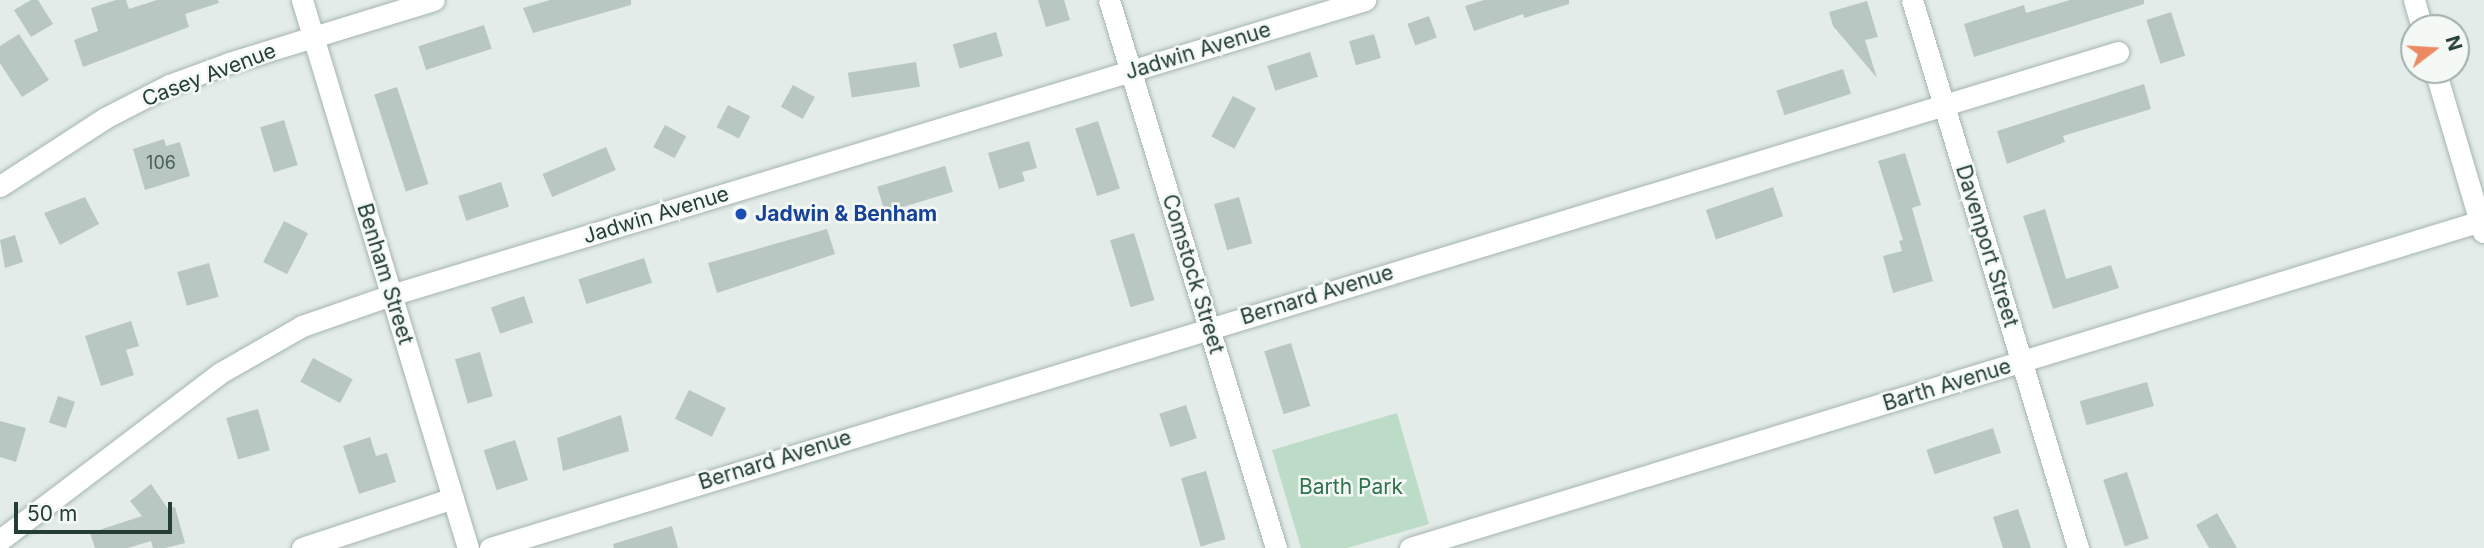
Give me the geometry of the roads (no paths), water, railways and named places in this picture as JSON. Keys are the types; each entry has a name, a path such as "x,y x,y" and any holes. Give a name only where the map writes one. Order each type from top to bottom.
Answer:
{"street":[{"name":"Benham Street","path":"302,0 468,548"},
{"name":"Casey Avenue","path":"0,186 105,118 169,85 434,0"},
{"name":"Comstock Street","path":"1109,0 1276,548"},
{"name":"Jadwin Avenue","path":"0,540 220,373 302,326 391,295 1365,0"},
{"name":"Davenport Street","path":"1912,0 2078,548"},
{"path":"1945,106 2118,52"},
{"path":"2439,84 2483,225"},
{"name":"Bernard Avenue","path":"490,548 1209,327 1945,106"},
{"name":"Barth Avenue","path":"1410,548 2483,225"},
{"path":"302,548 453,498"}],"place":[{"name":"Jadwin & Benham","path":"741,214"}],"park label":[{"name":"Barth Park","path":"1351,487"}]}
